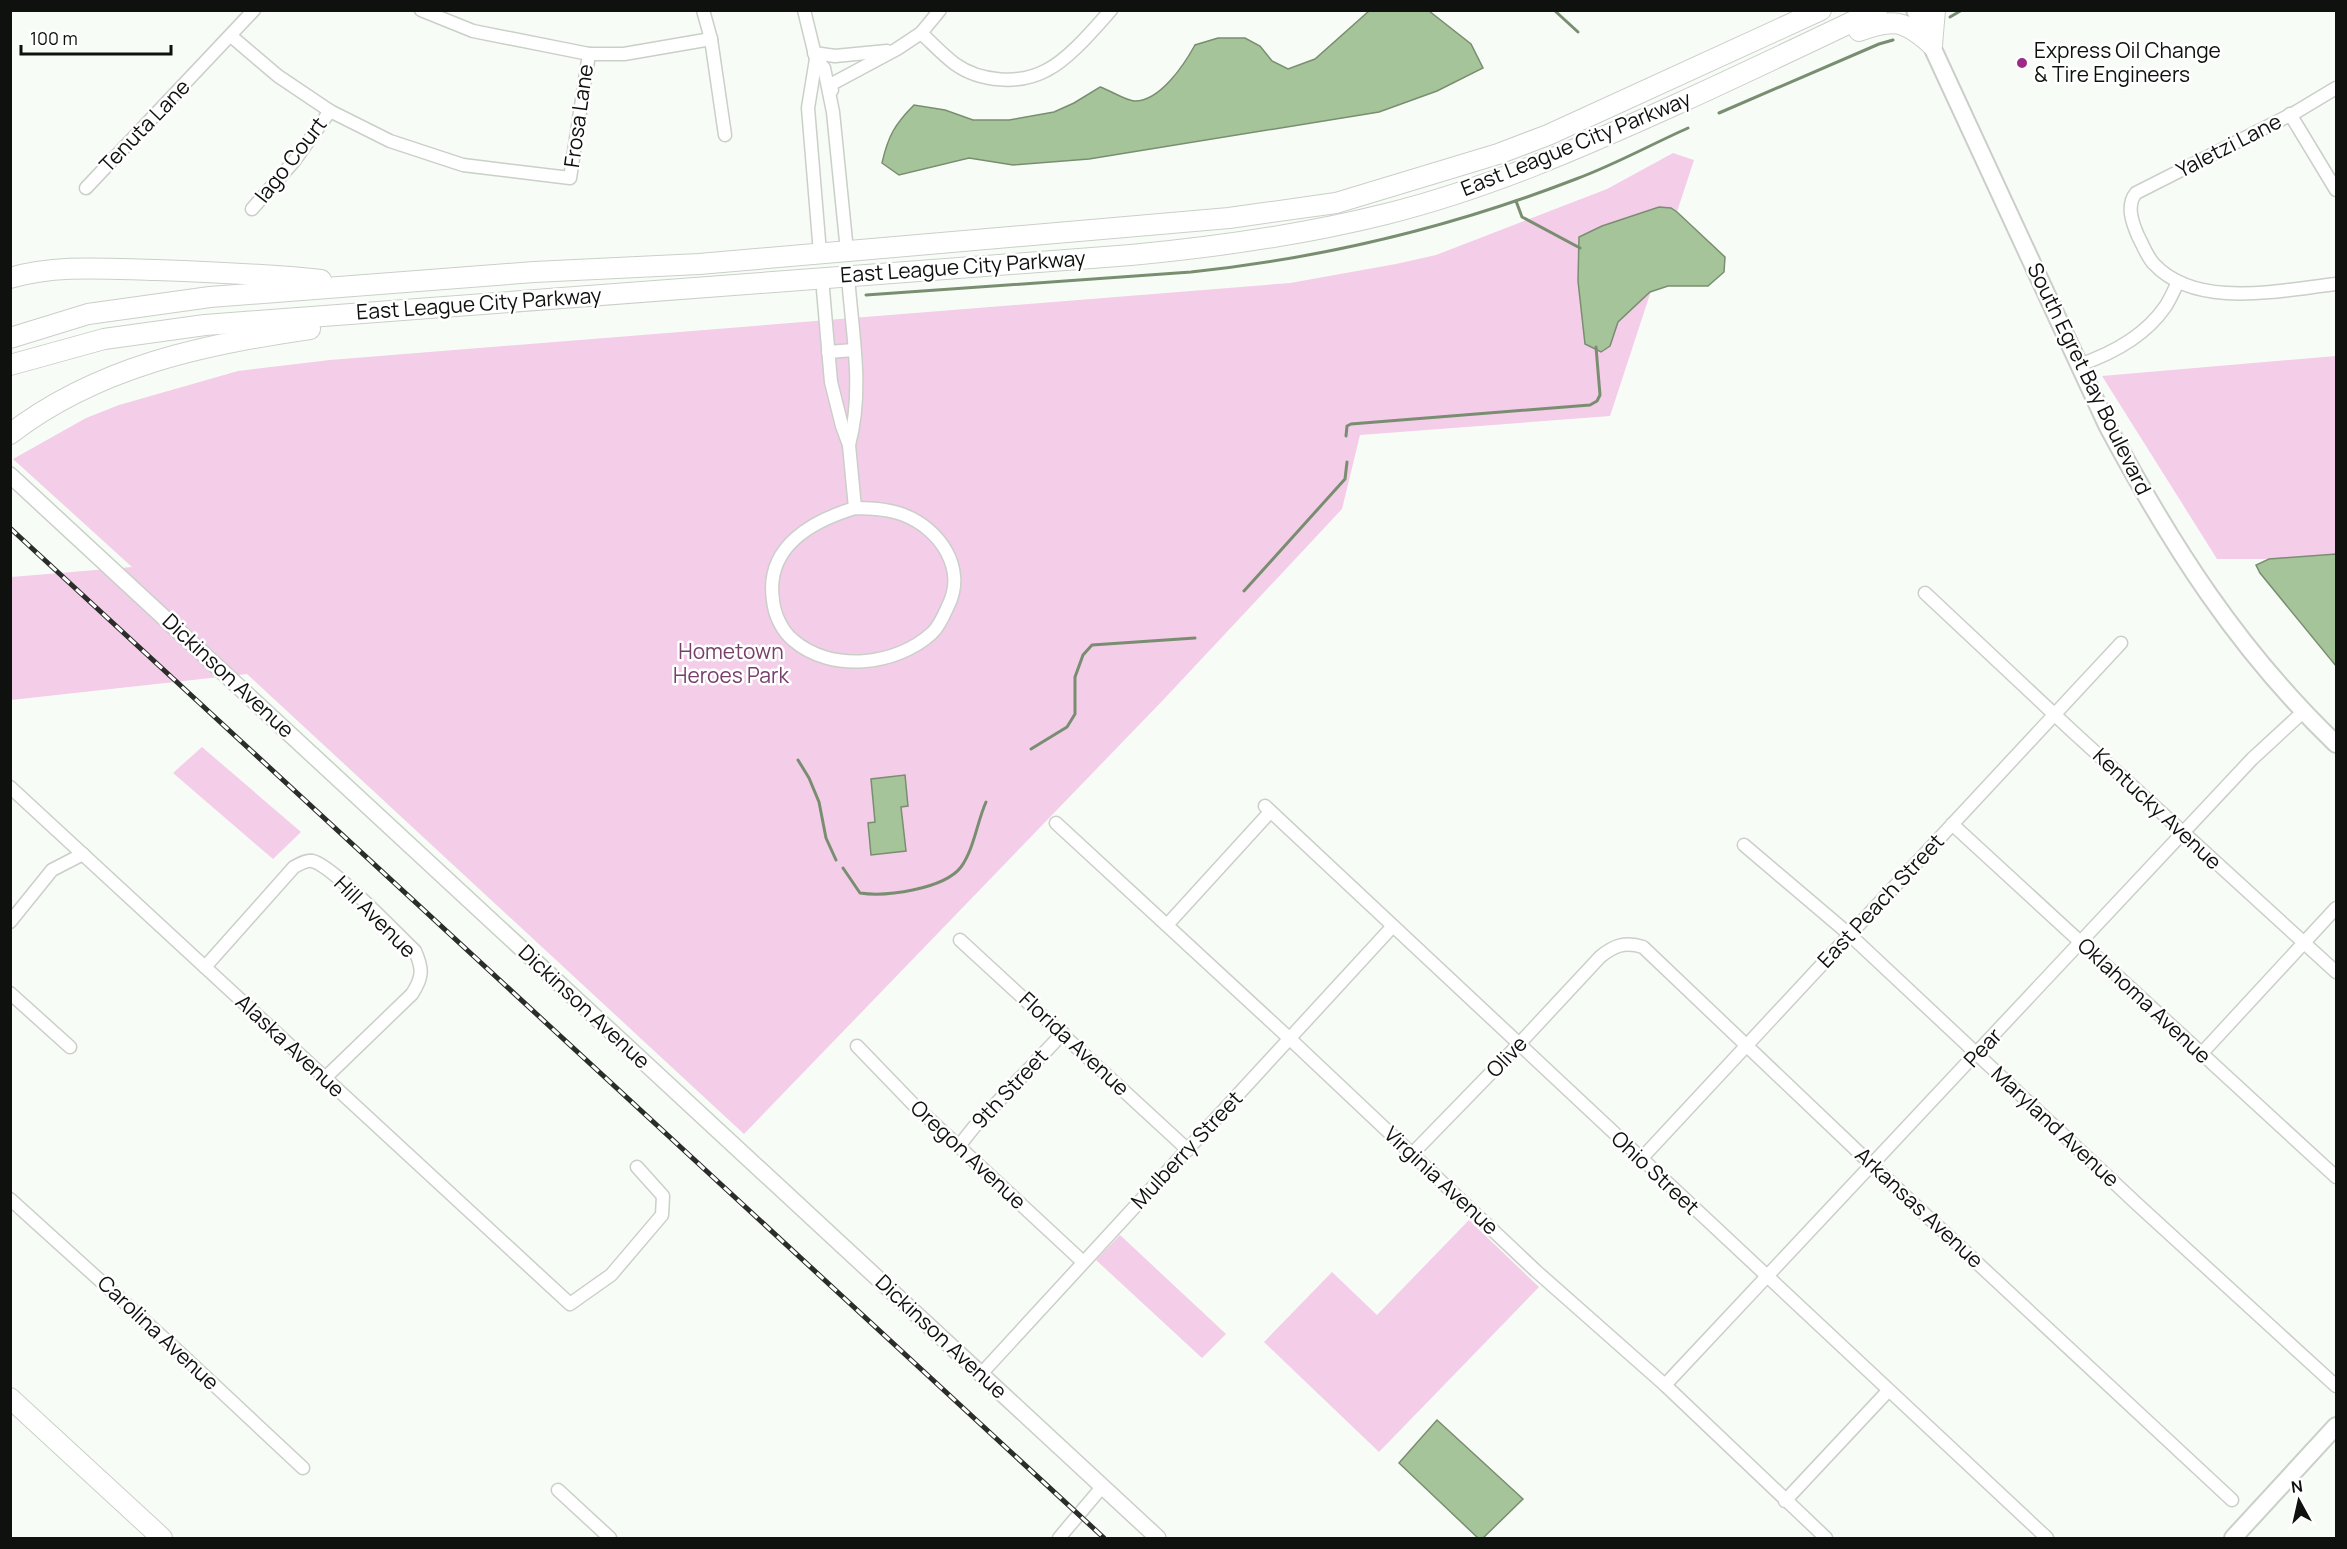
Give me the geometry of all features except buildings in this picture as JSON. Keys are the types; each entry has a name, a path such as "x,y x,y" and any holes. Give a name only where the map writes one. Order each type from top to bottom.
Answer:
{"main road":[{"name":"East League City Parkway","path":"10,338 100,313 210,297 534,272 699,264 1229,218 1336,203 1498,154 1548,135 1821,10"},
{"name":"East League City Parkway","path":"10,365 104,339 205,325 1131,255 1222,246 1298,233 1388,214 1465,191 1527,169 1588,144 1877,10"},
{"name":"South Egret Bay Boulevard","path":"1916,10 2107,425 2140,488 2231,628 2303,712 2337,744"},
{"path":"1932,45 1935,10"},
{"path":"1794,50 1841,39 1883,22 1906,26 1932,45"},
{"path":"847,251 848,276"},
{"path":"820,253 822,278"},
{"path":"10,278 33,271 120,269 266,274 369,285"},
{"path":"10,434 59,402 96,383 138,366 183,353 278,333 483,313 553,298"},
{"path":"13,1407 162,1539"},
{"path":"2233,1539 2337,1426"}],"street":[{"name":"Tenuta Lane","path":"86,188 254,10"},
{"path":"421,10 473,31 589,54 624,54 711,39"},
{"path":"703,10 711,39 725,135"},
{"path":"804,10 815,56 808,108 820,253"},
{"path":"828,86 897,50 921,33 940,10"},
{"path":"921,33 955,64 986,78 1005,80 1047,70 1064,58 1111,10"},
{"path":"231,36 278,76 330,111"},
{"path":"815,56 897,50"},
{"name":"Frosa Lane","path":"330,111 390,141 463,165 570,178 589,54"},
{"path":"815,56 824,68 834,112 847,251"},
{"name":"Yaletzi Lane","path":"2178,282 2153,264 2136,231 2130,208 2131,200 2136,193 2337,88"},
{"name":"Iago Court","path":"252,209 295,160 330,111"},
{"path":"2290,114 2337,190"},
{"path":"848,276 857,398 855,424 849,445"},
{"path":"822,278 834,400 849,445 855,508"},
{"path":"2079,365 2116,350 2149,326 2165,307 2178,282 2201,291 2240,293 2337,284"},
{"path":"828,352 854,350"},
{"name":"Dickinson Avenue","path":"10,475 1158,1539"},
{"path":"855,508 895,512 922,524 942,543 954,570 954,587 950,603 934,632 921,642 894,655 862,661 822,656 792,640 776,615 772,593 775,568 795,538 822,519 855,508"},
{"name":"Kentucky Avenue","path":"1925,593 2183,833 2337,972"},
{"name":"East Peach Street","path":"1641,1159 2121,643"},
{"name":"Pear","path":"1665,1385 2267,744 2303,712"},
{"name":"Alaska Avenue","path":"10,787 570,1304 610,1275 662,1215 663,1196 637,1167"},
{"name":"Ohio Street","path":"1167,925 1268,809 2047,1539"},
{"name":"Virginia Avenue","path":"1056,824 1290,1038 1536,1271 1665,1385 1826,1539"},
{"name":"Oklahoma Avenue","path":"1952,824 2337,1177"},
{"name":"Maryland Avenue","path":"1744,845 1850,935 2337,1386"},
{"path":"10,922 52,870 83,854"},
{"name":"Hill Avenue","path":"205,967 294,867 303,862 313,861 332,873 415,951 421,965 419,982 412,994 325,1078"},
{"path":"2202,1053 2337,908"},
{"name":"Mulberry Street","path":"981,1374 1393,926"},
{"name":"Florida Avenue","path":"960,940 1188,1150"},
{"name":"Arkansas Avenue","path":"1600,957 1621,944 1642,947 2232,1500"},
{"name":"Olive","path":"1412,1154 1600,957"},
{"path":"10,993 70,1047"},
{"name":"9th Street","path":"959,1146 974,1127 1063,1033"},
{"name":"Oregon Avenue","path":"857,1046 913,1104 1083,1262"},
{"name":"Carolina Avenue","path":"10,1199 162,1336 303,1468"},
{"path":"1785,1501 1888,1391"},
{"path":"1059,1539 1102,1487"},
{"path":"558,1490 610,1539"}],"green space":[{"name":"Hometown Heroes Park","path":"1673,153 1694,160 1610,416 1360,435 1342,509 1165,698 744,1134 247,674 11,700 11,577 132,567 13,459 86,418 119,405 238,371 330,360 1290,283 1436,255 1607,189"},
{"path":"2336,356 2336,554 2269,559 2217,559 2102,376"},
{"path":"202,747 301,832 273,859 173,773"},
{"path":"1469,1220 1539,1287 1379,1452 1264,1342 1332,1272 1377,1315"},
{"path":"1120,1235 1226,1334 1202,1358 1096,1260"}],"shaded area":[{"path":"1369,11 1429,11 1471,44 1483,68 1437,91 1379,112 1089,159 1013,165 969,158 899,175 882,163 893,131 914,105 945,110 973,120 1009,120 1054,112 1100,87 1135,101 1153,95 1162,89 1195,45 1218,38 1245,38 1260,46 1272,61 1288,69 1315,59"},
{"path":"1659,207 1671,208 1677,212 1725,257 1724,272 1708,286 1668,286 1650,292 1618,322 1610,346 1601,352 1585,344 1578,281 1579,237 1602,226"},
{"path":"2336,554 2336,666 2260,573 2256,565 2269,559"},
{"path":"905,775 908,806 901,807 906,851 871,855 868,823 875,822 871,779"},
{"path":"1437,1420 1523,1499 1483,1538 1478,1538 1399,1463"}],"waterway":[{"path":"1554,10 1578,32"},
{"path":"1950,17 1962,10"},
{"path":"1719,113 1893,40"},
{"path":"866,295 1191,272 1339,249 1435,226 1529,196 1604,168 1688,128"},
{"path":"1516,201 1522,217 1580,248"},
{"path":"1346,436 1347,426 1351,424 1590,405 1597,401 1600,395 1596,347"},
{"path":"1244,591 1345,479 1347,462"},
{"path":"1031,749 1067,727 1075,714 1075,677 1083,655 1092,645 1195,638"},
{"path":"798,760 819,802 826,838 836,860"},
{"path":"843,868 860,893 884,894 914,890 942,881 953,875 965,860 986,802"}],"railway":[{"path":"10,528 1104,1538"}],"place":[{"name":"Express Oil Change & Tire Engineers","path":"2022,63"}]}
